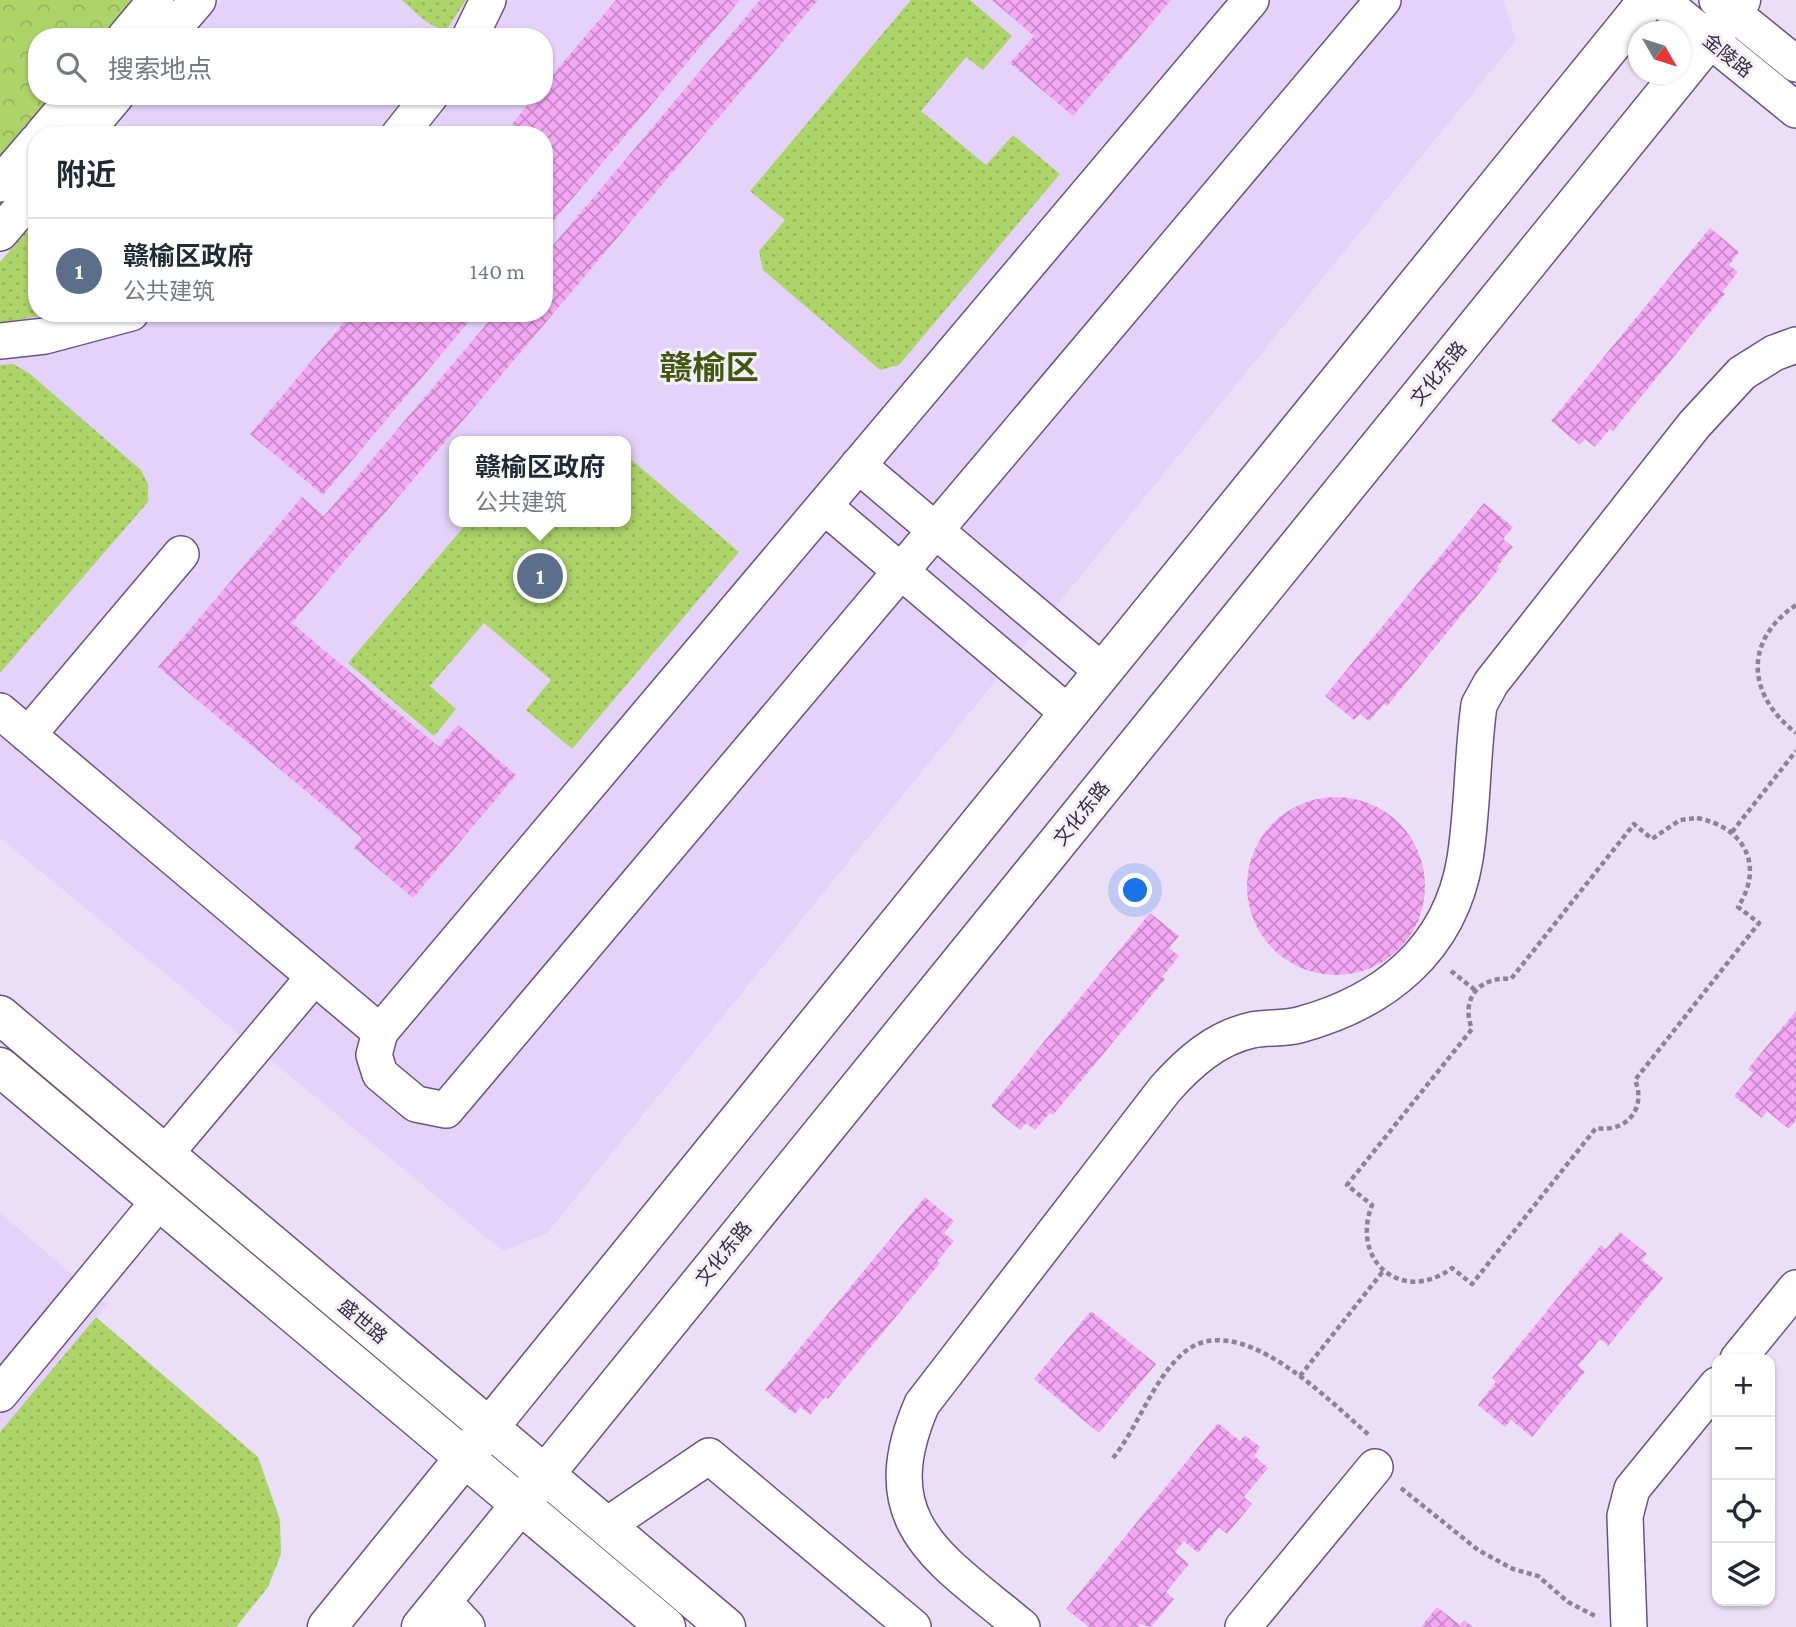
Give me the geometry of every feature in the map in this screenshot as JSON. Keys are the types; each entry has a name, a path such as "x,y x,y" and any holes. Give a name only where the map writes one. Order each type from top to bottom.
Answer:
{"main road":[{"path":"327,1627 1648,0"},
{"name":"文化东路","path":"443,1618 520,1504 1725,13"},
{"name":"盛世路","path":"0,1015 726,1627"},
{"name":"盛世路","path":"0,1067 666,1627"}],"street":[{"path":"133,28 156,0"},
{"path":"174,28 198,0"},
{"path":"474,28 488,0"},
{"path":"1251,0 380,1032 374,1055 380,1074 416,1104 446,1110 1383,0"},
{"name":"金陵路","path":"1661,0 1725,13 1796,64"},
{"name":"金陵路","path":"1725,13 1796,110"},
{"path":"50,126 67,105"},
{"path":"91,126 108,105"},
{"path":"406,126 423,105"},
{"path":"0,184 28,151"},
{"path":"0,233 28,200"},
{"path":"0,341 45,335 96,322"},
{"path":"1022,1627 932,1551 918,1531 905,1501 902,1466 909,1434 922,1404 1165,1089 1189,1063 1231,1037 1253,1030 1284,1029 1337,1015 1385,989 1435,939 1452,906 1465,860 1479,705 1491,683 1694,425 1742,373 1774,353 1796,345"},
{"path":"858,465 1102,671"},
{"path":"824,506 1068,713"},
{"path":"28,735 181,554"},
{"path":"0,711 380,1032"},
{"path":"165,1154 314,977"},
{"path":"0,1394 159,1201"},
{"path":"1742,1354 1796,1288"},
{"path":"1629,1627 1626,1516 1632,1489 1712,1391"},
{"path":"606,1526 709,1456 913,1627"},
{"path":"1243,1627 1375,1467"}],"path":[{"path":"1796,605 1782,614 1765,633 1758,668 1762,688 1783,723 1796,733"},
{"path":"1732,832 1796,751"},
{"path":"1697,818 1714,821 1732,832 1747,854 1750,867 1745,895 1738,907 1759,923 1635,1080 1639,1100 1630,1120 1608,1130 1596,1128 1472,1284 1452,1268 1442,1276 1417,1282 1404,1281 1384,1270 1369,1251 1365,1236 1366,1220 1372,1205 1347,1185 1472,1029 1467,1009 1475,990 1485,981 1511,979 1634,824 1652,839 1680,820 1697,818"},
{"path":"1300,1376 1384,1270"}],"shaded area":[{"path":"221,0 1503,0 1516,40 547,1233 503,1251 0,838 0,262 28,229 28,322 553,322 553,126 115,126 133,105 553,105 553,28 198,28"},
{"path":"0,1213 107,1304 0,1432"}],"green space":[{"path":"0,0 138,0 115,28 28,28 28,105 49,105 32,126 28,126 28,131 0,164"},
{"path":"402,0 466,0 448,28 434,26"},
{"path":"911,0 970,0 1012,36 983,70 966,57 921,111 986,165 1013,135 1060,174 899,365 880,370 763,270 759,251 785,220 750,191"},
{"path":"26,232 28,318 0,323 0,262"},
{"path":"13,364 29,373 141,470 148,484 148,502 0,673 0,365"},
{"path":"631,459 739,552 572,749 526,710 551,680 484,623 430,686 456,709 434,736 348,663 464,527 631,527"},
{"path":"96,1317 258,1457 280,1520 281,1554 268,1587 236,1627 0,1627 0,1432"}],"building":[{"path":"616,0 740,0 553,221 553,126 510,126 528,105 553,105 553,74"},
{"path":"760,0 818,0 553,314 553,245"},
{"path":"992,0 1171,0 1073,116 1010,63 1034,36"},
{"path":"1710,228 1739,252 1729,265 1738,272 1722,292 1725,294 1613,431 1610,429 1595,447 1585,439 1580,445 1551,421"},
{"path":"344,322 468,322 323,495 250,434"},
{"path":"488,322 546,322 292,623 439,747 458,725 516,775 413,898 354,848 362,838 158,667 302,497 324,516"},
{"path":"1484,503 1513,527 1503,539 1513,547 1497,567 1499,569 1387,706 1384,704 1369,721 1360,714 1354,720 1325,696"},
{"path":"1336,797 1370,804 1399,823 1418,852 1425,886 1418,920 1399,949 1370,968 1336,975 1302,968 1273,949 1254,920 1247,886 1254,852 1273,823 1302,804"},
{"path":"1150,913 1179,936 1169,948 1179,956 1162,977 1165,979 1053,1115 1050,1113 1035,1130 1026,1123 1020,1130 991,1106"},
{"path":"1796,1011 1796,1120 1789,1129 1767,1111 1762,1118 1734,1096 1753,1073 1748,1069"},
{"path":"925,1197 954,1221 944,1233 954,1241 937,1261 940,1263 828,1399 825,1397 810,1415 801,1407 795,1414 765,1390"},
{"path":"1620,1232 1647,1254 1642,1260 1663,1278 1608,1346 1600,1339 1578,1366 1585,1372 1532,1437 1511,1420 1505,1427 1478,1405 1496,1382 1492,1378 1601,1245 1606,1249"},
{"path":"1091,1311 1156,1364 1099,1433 1034,1379"},
{"path":"1218,1423 1240,1441 1245,1435 1260,1447 1254,1456 1268,1468 1244,1497 1252,1504 1227,1534 1219,1527 1198,1553 1184,1541 1175,1552 1189,1564 1166,1592 1174,1599 1151,1627 1140,1624 1138,1627 1089,1627 1066,1609"},
{"path":"1437,1607 1460,1625 1464,1620 1473,1627 1421,1627"}],"place":[{"name":"赣榆区政府","path":"540,576"}],"district":[{"name":"赣榆区","path":"709,367"}]}
